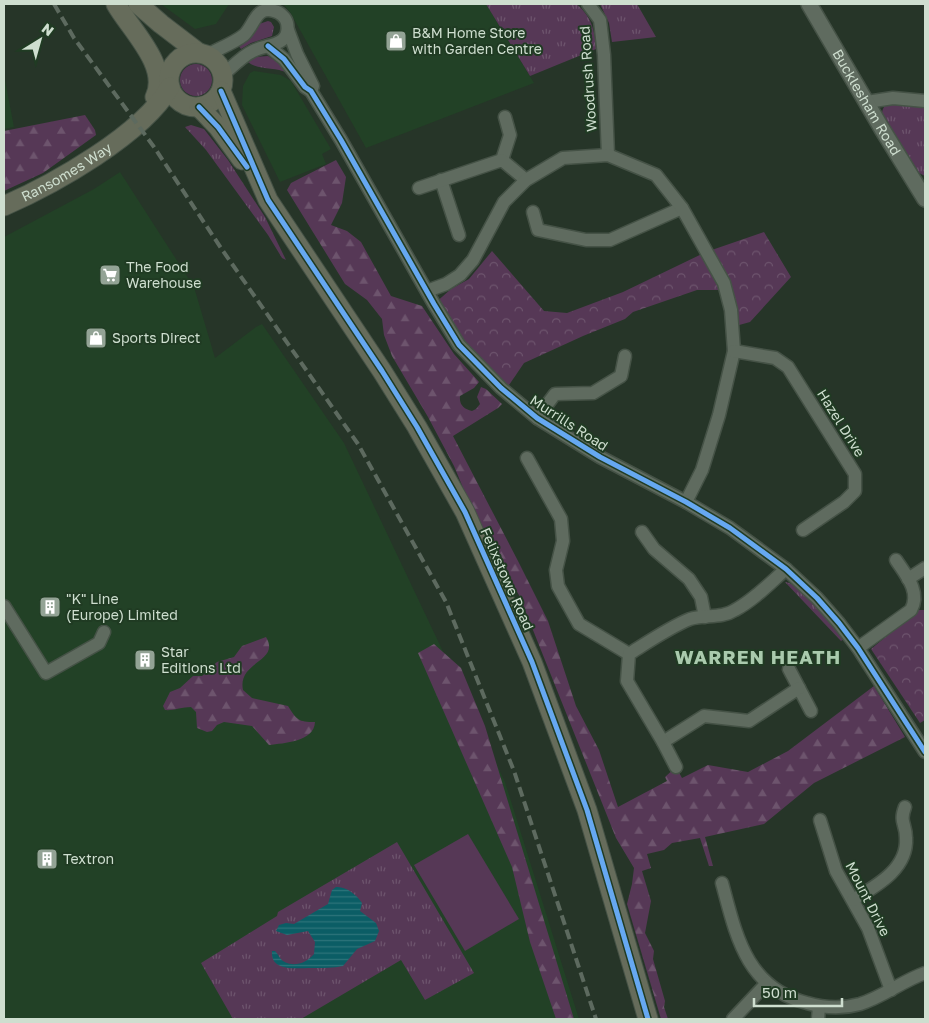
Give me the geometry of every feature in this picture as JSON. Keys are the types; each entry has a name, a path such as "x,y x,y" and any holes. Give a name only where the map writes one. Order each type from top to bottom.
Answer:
{"main road":[{"path":"116,4 148,50 159,81 158,90 143,118"},
{"path":"122,4 146,28 162,50 178,101 196,107 208,104 215,99 222,83 220,66 167,29 138,4"},
{"path":"170,78 176,61 191,53 203,54"},
{"name":"Ransomes Way","path":"4,206 43,187 79,166 126,133 161,102 170,78"},
{"name":"Felixstowe Road","path":"222,83 261,187"},
{"name":"Ransomes Way","path":"126,133 161,114 196,107"},
{"name":"Felixstowe Road","path":"196,107 218,127 261,187 309,263 387,379 417,427 465,512 532,662 587,810 648,1019"}],"street":[{"name":"Woodrush Road","path":"588,4 600,20 604,55 608,155"},
{"name":"Bucklesham Road","path":"809,4 925,199"},
{"name":"Murrills Road","path":"203,54 244,35 257,15 263,11 271,10 278,12 287,22 297,54 313,86 311,91"},
{"path":"222,83 251,51 262,46 275,45 282,41 288,30"},
{"name":"Murrills Road","path":"268,46 284,59 305,87 311,91 459,345 501,388 537,418 600,457 686,502 730,528 786,569 817,598 858,648 925,752"},
{"path":"867,102 893,98 925,101"},
{"path":"502,160 510,135 505,117"},
{"path":"427,291 446,284 460,275 473,260 504,202 526,180 564,158 608,155 656,175 682,208 724,283 732,310 734,351 702,470 686,502"},
{"path":"502,160 526,180"},
{"path":"419,188 502,160"},
{"path":"441,180 459,235"},
{"path":"533,212 538,230 586,240 610,240 682,208"},
{"name":"Hazel Drive","path":"734,351 775,358 788,368 855,474 854,491 844,502 804,530"},
{"path":"537,418 555,394 593,393 621,376 625,356"},
{"path":"527,458 561,519 563,541 556,570 558,586 579,624 629,654"},
{"path":"642,532 654,549 689,579 701,597 705,617"},
{"path":"858,648 911,610 914,604 915,594 896,560"},
{"path":"908,579 925,568"},
{"path":"629,654 691,619 720,616 734,611 752,600 786,569"},
{"path":"4,606 46,673 99,643 104,632"},
{"path":"629,654 627,681 676,768"},
{"path":"789,669 812,711"},
{"path":"663,742 704,716 749,721 799,688"},
{"path":"853,900 877,886 901,863 907,838 902,818 906,807"},
{"name":"Mount Drive","path":"820,820 836,871 868,928 891,990"},
{"path":"722,883 736,937 749,963 767,984 819,1013 858,1005 925,973"},
{"path":"733,1019 767,984"}],"shaded area":[{"path":"161,4 229,4 216,24 195,29"},
{"path":"283,4 486,4 534,83 366,148 290,12"},
{"path":"254,71 281,75 291,81 331,149 322,154 326,164 280,182 242,105 243,86 250,73"},
{"path":"4,75 14,127 4,129"},
{"path":"120,172 194,287 215,358 262,324 344,443 505,782 579,1019 4,1019 4,237 94,189"}],"green space":[{"path":"486,4 576,4 589,18 595,36 596,49 530,76"},
{"path":"600,4 637,4 656,37 612,42 609,23"},
{"path":"268,21 274,27 272,36 251,43 241,49 238,45 253,33 259,24"},
{"path":"268,56 285,67 287,73 256,66 247,61 255,57"},
{"path":"196,64 202,65 207,69 211,74 211,86 207,91 202,95 196,96 190,95 185,91 181,86 180,80 181,74 185,69 190,65"},
{"path":"894,102 925,106 925,176 919,173 882,113 886,105"},
{"path":"85,115 95,130 96,135 43,173 4,191 4,131"},
{"path":"191,125 204,129 228,160 265,217 286,260 282,258 268,235 206,150 185,127"},
{"path":"336,160 346,177 342,203 331,225 347,231 361,242 391,296 422,306 454,354 479,382 474,388 460,396 460,402 463,406 472,411 476,409 480,404 477,397 481,387 486,389 502,404 453,436 548,621 576,706 599,750 618,807 667,781 665,777 676,767 682,778 708,765 748,772 788,751 874,686 905,737 814,783 764,824 705,837 713,866 709,866 700,838 672,843 664,850 647,854 651,868 642,871 651,901 645,933 654,951 653,959 668,1019 661,1019 627,904 634,868 616,838 519,595 493,549 454,466 428,417 392,356 384,335 382,319 367,300 345,284 287,190 291,183"},
{"path":"764,232 791,277 750,322 732,327 726,290 697,290 633,312 625,319 524,363 505,391 434,304 451,289 469,279 492,251 544,311 567,313 623,292 706,252"},
{"path":"785,582 801,589 844,639 841,641"},
{"path":"918,610 925,610 925,720 920,723 871,649"},
{"path":"266,637 269,645 268,652 246,673 243,680 243,690 252,698 288,706 301,721 315,722 310,734 290,742 269,745 252,726 224,722 217,725 212,731 207,732 197,728 196,712 191,707 165,710 163,706 170,692 180,688 193,676 202,676 217,662 234,657 242,646"},
{"path":"434,644 461,668 485,726 574,1019 556,1019 530,942 512,867 418,653"},
{"path":"468,834 519,919 465,951 414,865"},
{"path":"397,842 474,973 425,1000 401,960 301,1019 233,1019 201,963 277,916 278,912"}],"water":[{"path":"336,887 347,890 360,900 362,903 360,911 376,923 379,931 375,941 357,949 343,966 288,968 276,963 272,951 275,951 283,961 291,964 300,964 314,954 315,942 308,931 287,935 276,931 279,925 286,923 294,924 328,904 332,890"}],"railway":[{"path":"54,4 74,38 154,147 223,251 358,444 446,602 514,771 596,1019"}],"cycle path":[{"path":"268,46 284,59 305,87 311,91 459,345 501,388 537,418 600,457 686,502 730,528 786,569 817,598 858,648 925,752"},
{"path":"221,91 268,200 382,371 417,427 465,512 532,662 587,810 648,1019"},
{"path":"199,107 218,127 247,167"}],"place":[{"name":"B&M Home Store with Garden Centre","path":"396,41"},
{"name":"The Food Warehouse","path":"110,275"},
{"name":"Sports Direct","path":"96,338"},
{"name":"\"K\" Line (Europe) Limited","path":"50,607"},
{"name":"Star Editions Ltd","path":"145,660"},
{"name":"Textron","path":"47,859"}],"district":[{"name":"WARREN HEATH","path":"758,657"}]}
